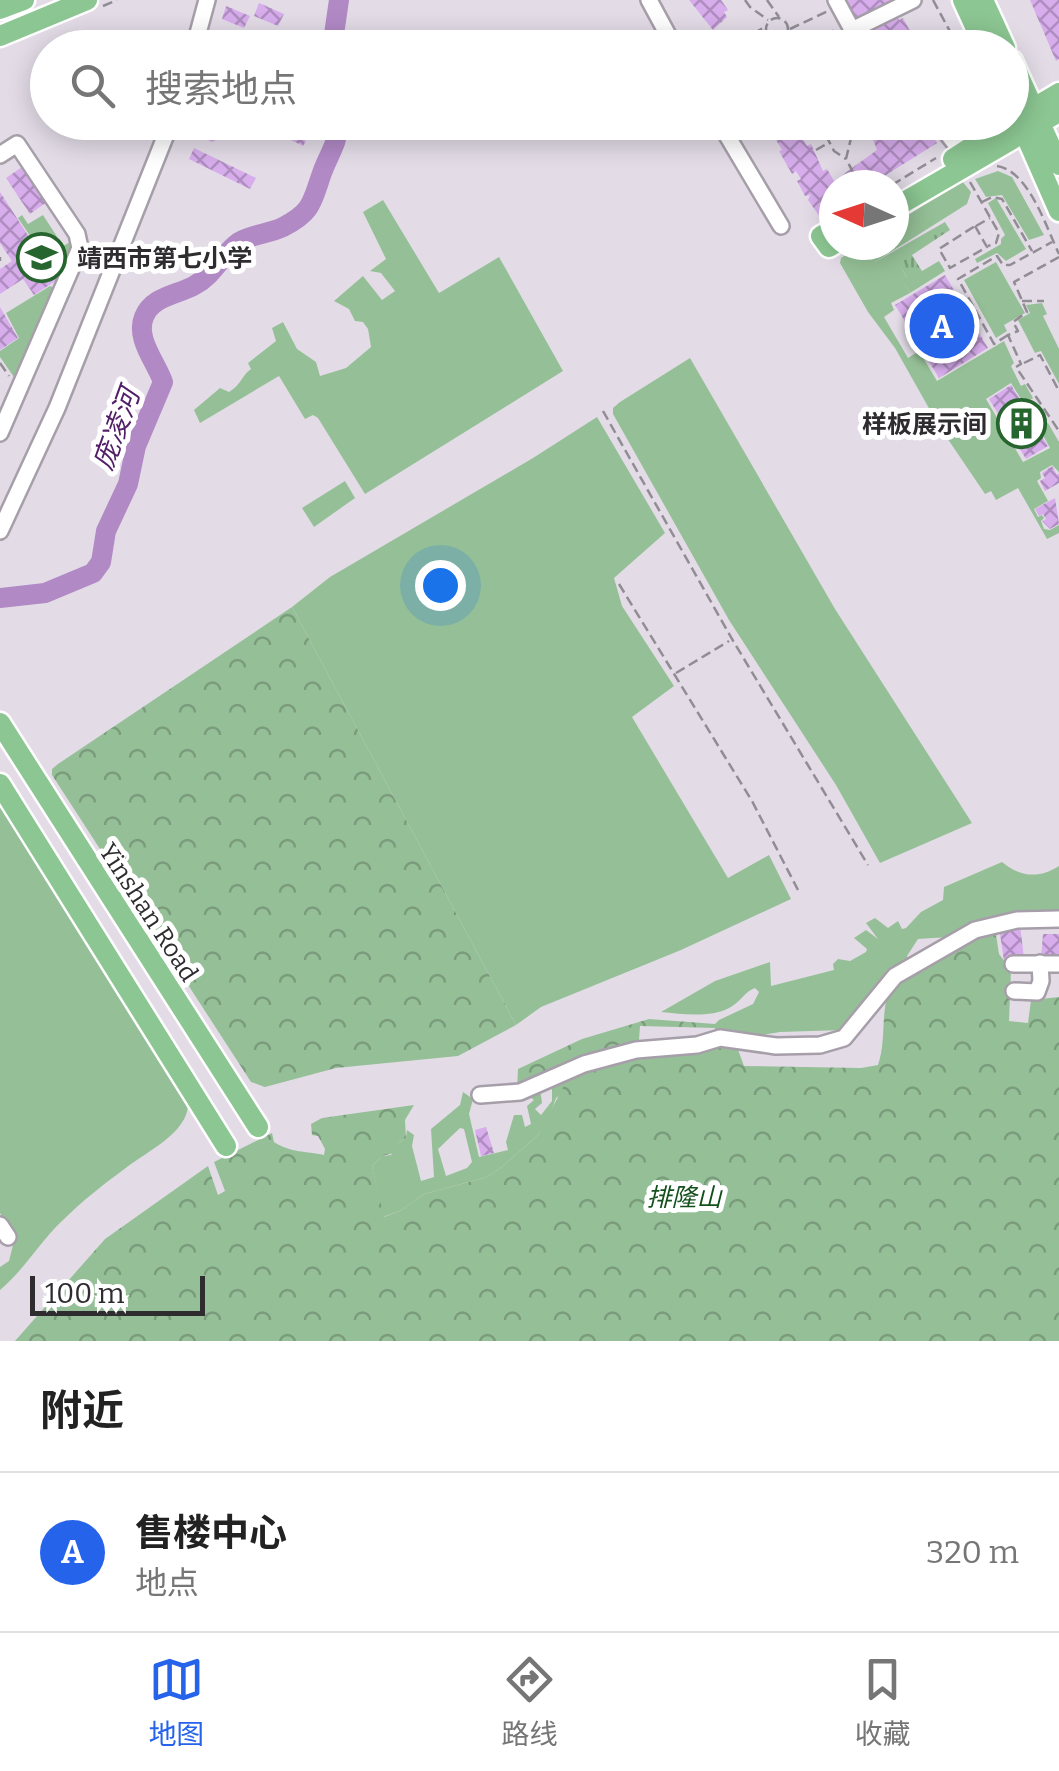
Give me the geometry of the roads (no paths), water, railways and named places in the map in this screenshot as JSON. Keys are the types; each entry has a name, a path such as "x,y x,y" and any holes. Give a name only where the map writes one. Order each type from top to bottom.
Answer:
{"main road":[{"path":"0,9 24,0"},
{"path":"0,36 87,0"},
{"path":"962,0 976,30"},
{"path":"983,0 997,30"},
{"path":"1029,113 1059,92"},
{"path":"1029,118 1059,112"},
{"path":"1029,129 1059,165"},
{"path":"1029,138 1059,210"},
{"path":"909,184 985,140"},
{"path":"909,197 991,140"},
{"name":"Yinshan Road","path":"0,723 258,1127"},
{"path":"0,784 226,1146"}],"street":[{"path":"198,30 206,0"},
{"path":"649,0 665,30"},
{"path":"838,2 852,30 913,0"},
{"path":"0,531 57,408 165,140"},
{"path":"730,140 782,226"},
{"path":"952,140 956,145"},
{"path":"0,155 17,144 76,234 80,248 69,281 0,432"},
{"path":"480,1095 520,1092 584,1064 636,1050 697,1045 720,1038 776,1046 833,1042 844,1038 895,976 981,927 1052,919 1050,926 1059,929"},
{"path":"1014,991 1034,993 1040,989 1040,963"},
{"path":"1013,964 1059,964"}],"waterway":[{"name":"庞凌河","path":"335,30 339,0"},
{"name":"庞凌河","path":"0,598 45,593 93,573 101,562 106,531 128,484 136,446 163,382 144,342 144,317 159,300 202,281 239,242 283,227 306,211 335,140"}],"place":[{"name":"靖西市第七小学","path":"42,258"},
{"name":"售楼中心","path":"942,326"},
{"name":"样板展示间","path":"1022,424"}],"park label":[{"name":"排隆山","path":"684,1197"}]}
